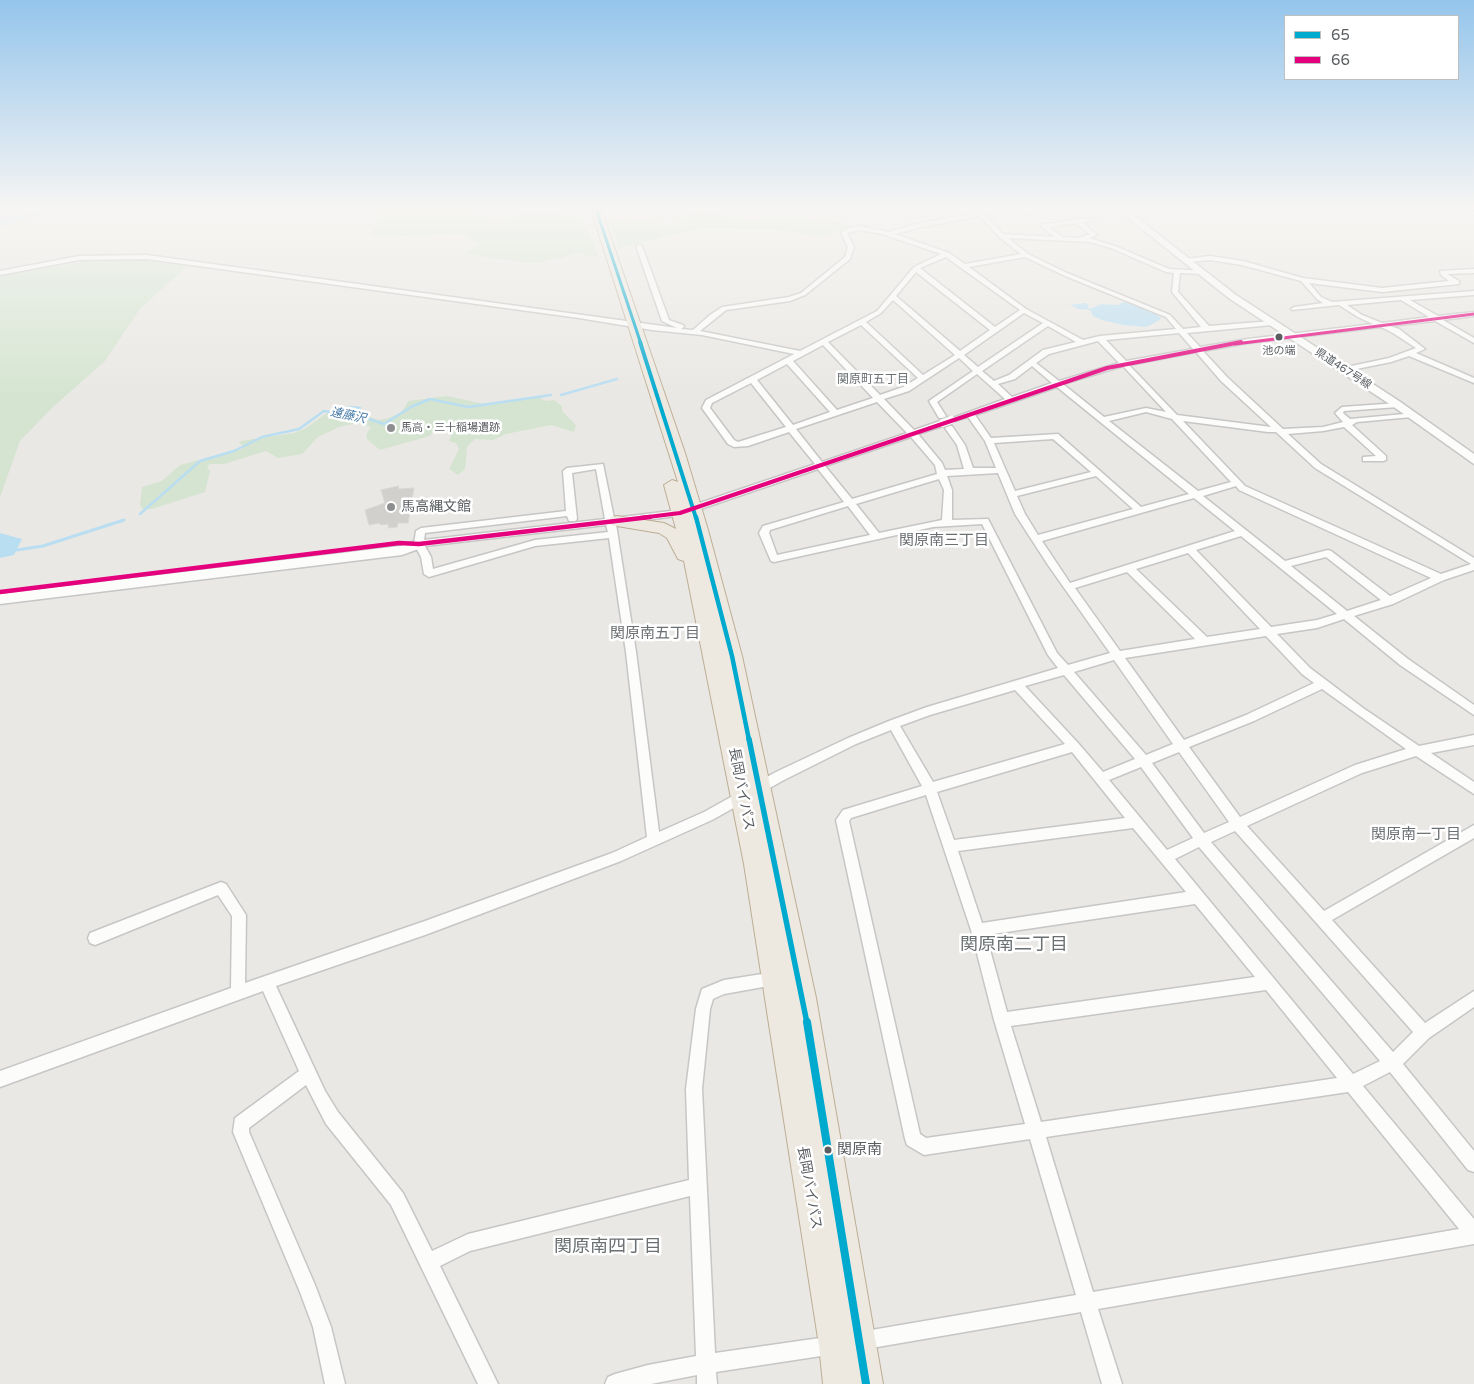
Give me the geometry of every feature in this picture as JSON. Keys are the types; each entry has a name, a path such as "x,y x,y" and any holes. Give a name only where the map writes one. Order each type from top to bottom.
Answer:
{"highway":[{"name":"長岡バイパス","path":"610,271 628,324"},
{"name":"長岡バイパス","path":"613,271 665,458 687,511 732,656 775,979 836,1345 840,1384"},
{"name":"長岡バイパス","path":"687,511 689,544 699,588 803,998 866,1384"},
{"path":"614,526 659,526 670,531 677,540 699,588"}],"street":[{"path":"0,273 13,271"},
{"path":"245,271 628,324 696,331 724,308 790,299 803,294 832,271"},
{"path":"647,271 666,321 673,326 799,353"},
{"path":"914,271 878,312 709,402 705,406 731,442 741,445 879,399 923,380 1024,310"},
{"path":"919,271 995,331"},
{"path":"971,271 1024,310 1080,342"},
{"path":"1059,271 1092,286 1163,314 1224,379 1318,466 1474,562"},
{"path":"1169,271 1177,273 1202,272"},
{"path":"1272,271 1303,280 1382,290 1457,282"},
{"path":"1474,271 1442,272 1474,292"},
{"name":"県道467号線","path":"1202,272 1291,336 1469,452 1474,460"},
{"path":"1177,273 1176,292 1207,329"},
{"path":"1303,280 1319,298 1330,304"},
{"path":"1294,310 1330,304 1474,292"},
{"path":"893,297 1010,399"},
{"path":"1402,298 1474,341"},
{"path":"1340,304 1360,316 1408,338 1421,349 1411,354 1345,370"},
{"path":"571,513 421,531 419,544 426,557 429,574 535,544 687,511 1010,399 1126,364 1196,350 1291,336 1474,314"},
{"path":"862,321 923,380"},
{"path":"969,471 960,445 933,401 1048,323"},
{"path":"992,384 1012,377 1046,352 1080,342 1100,338 1272,323"},
{"path":"1100,338 1238,483 1251,494 1440,578"},
{"path":"823,341 933,456 948,490 947,522"},
{"path":"1411,354 1474,381"},
{"path":"788,360 835,413"},
{"path":"1031,362 1105,419 1195,494 1428,680 1474,711"},
{"path":"752,379 876,536"},
{"path":"1366,459 1383,458 1347,423 1340,413 1342,409 1398,405"},
{"path":"1105,419 1140,410 1184,419 1278,431 1323,429 1347,423 1412,415"},
{"path":"970,414 989,441 1011,495 1036,539 1068,587 1238,825 1424,1033"},
{"path":"989,441 1055,436 1139,510"},
{"path":"573,526 567,471 600,466 614,526 654,841"},
{"path":"1001,470 969,471 942,475 766,528 764,532 774,559 947,522 985,521 1053,654 1144,761 1202,841 1392,1063 1474,1164"},
{"path":"1011,495 1099,473"},
{"path":"1036,539 1238,483"},
{"path":"0,592 399,543 419,544 573,526 614,526"},
{"path":"1068,587 1243,532"},
{"path":"0,599 402,550 419,544"},
{"path":"1190,549 1289,654 1322,684 1474,789"},
{"path":"1284,565 1328,553 1389,601"},
{"path":"1128,567 1202,640"},
{"path":"0,1080 616,858 751,793 780,776 893,724 927,711 1118,655 1202,640 1317,624 1389,601 1440,578 1474,567"},
{"path":"1101,778 1180,744 1250,718 1322,684"},
{"path":"615,1384 648,1375 749,1356 836,1345 1474,1234 1196,897 1101,778 1017,685"},
{"path":"893,724 930,788 978,930 1002,1020 1112,1384"},
{"path":"1165,857 1359,769 1417,751 1474,740"},
{"path":"1074,746 847,814 842,820 913,1139 924,1147 1350,1084 1392,1063 1424,1033 1474,998"},
{"path":"949,846 1135,822"},
{"path":"1322,919 1474,831"},
{"path":"95,938 222,888 238,915 238,993"},
{"path":"978,930 1196,897"},
{"path":"707,1384 694,1089 703,1008 707,994 724,987 775,979"},
{"path":"267,983 308,1074 332,1118 397,1199 488,1384"},
{"path":"1002,1020 1267,983"},
{"path":"308,1074 241,1124 241,1132 309,1291 322,1327 335,1384"},
{"path":"427,1263 468,1243 698,1186"}],"green space":[{"path":"32,271 182,271 140,309 105,361 52,408 20,441 0,497 0,276"},
{"path":"447,396 489,405 538,397 546,401 554,400 562,406 562,411 576,425 574,432 551,425 506,434 493,440 475,439 467,447 465,469 458,475 449,469 459,449 456,443 449,441 453,431 451,426 439,425 430,436 380,450 367,439 366,435 371,427 352,424 339,427 318,437 302,454 278,458 266,451 224,464 210,464 207,467 210,471 205,492 152,509 142,509 140,505 142,487 162,481 180,465 242,449 243,446 239,443 241,441 294,433 306,428 327,413 356,413 379,420 389,418 402,412 408,401"}],"water":[{"path":"1123,302 1134,304 1156,313 1161,319 1147,327 1123,325 1102,320 1093,316 1090,310 1078,309 1070,305 1085,303 1089,305 1088,308 1090,309 1101,304 1118,305"},
{"path":"0,533 22,539 14,555 0,558"}],"building":[{"name":"馬高縄文館","path":"398,486 399,489 414,488 408,523 398,523 397,527 388,528 389,524 369,525 365,510 385,503 381,490"}],"waterway":[{"name":"遠藤沢","path":"561,395 617,379"},
{"name":"遠藤沢","path":"140,514 200,461 234,451 262,437 299,429 324,411 363,417 384,424 411,407 430,399 468,407 551,395"},
{"path":"337,411 350,407 360,408"},
{"name":"遠藤沢","path":"17,550 43,546 124,520"}],"transit line":[{"name":"65","path":"616,271 677,453 700,530 732,656 803,998 866,1384"},
{"name":"66","path":"0,592 399,543 419,544 680,513 1107,368 1248,341 1474,314"}],"place":[{"name":"池の端","path":"1279,337"},
{"name":"馬高・三十稲場遺跡","path":"391,428"},
{"name":"馬高縄文館","path":"391,507"},
{"name":"関原南","path":"828,1150"}],"district":[{"name":"関原町五丁目","path":"873,380"},
{"name":"関原南三丁目","path":"944,541"},
{"name":"関原南五丁目","path":"655,634"},
{"name":"関原南一丁目","path":"1416,835"},
{"name":"関原南二丁目","path":"1014,945"},
{"name":"関原南四丁目","path":"608,1247"}]}
